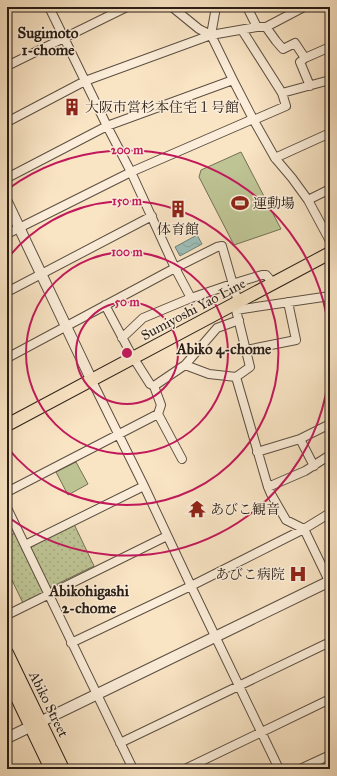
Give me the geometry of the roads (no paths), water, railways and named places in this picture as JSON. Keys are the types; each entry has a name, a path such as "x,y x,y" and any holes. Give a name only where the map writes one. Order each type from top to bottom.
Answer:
{"main road":[{"name":"Sumiyoshi Yao Line","path":"7,425 237,306 273,283 330,253"},
{"name":"Abiko Street","path":"7,653 51,769"},
{"name":"Abiko Street","path":"7,677 63,769"}],"street":[{"path":"49,7 131,172 175,268 191,298"},
{"path":"7,66 128,7"},
{"path":"172,7 198,29 211,35"},
{"path":"216,7 211,35 233,80 275,158 308,200 330,241"},
{"path":"246,7 257,27"},
{"path":"7,122 85,80 211,35 257,27 266,27 304,7"},
{"path":"327,7 330,12"},
{"path":"266,27 283,49 295,43 304,58"},
{"path":"7,234 131,172 253,118 256,119 286,106 282,93 242,30"},
{"path":"310,86 300,62 304,58 330,47"},
{"path":"7,178 107,126 233,80"},
{"path":"282,93 330,80"},
{"path":"275,158 330,133"},
{"path":"308,200 330,189"},
{"path":"7,202 280,769"},
{"path":"7,292 152,216"},
{"path":"7,358 175,268 217,247 222,246 250,367 236,377 209,374 185,365"},
{"path":"122,338 143,318 191,298 262,275 266,275 273,283"},
{"path":"237,306 288,302 330,296"},
{"path":"246,350 296,340 288,302"},
{"path":"105,305 134,358 150,384 154,386 161,404 158,414 182,459"},
{"path":"154,386 185,365 218,328 239,320"},
{"path":"7,738 330,582 304,529 286,520 271,494 257,452 236,377"},
{"path":"7,492 158,414"},
{"path":"257,452 300,439 328,427"},
{"path":"300,439 314,466"},
{"path":"268,487 305,471 330,455"},
{"path":"25,545 144,486"},
{"path":"7,508 133,769"},
{"path":"71,643 191,586 304,529 330,513"},
{"path":"7,615 167,536"},
{"path":"120,743 330,642"},
{"path":"184,769 330,699"},
{"path":"300,769 330,755"}],"water":[{"path":"197,235 202,244 180,256 175,247"}],"place":[{"name":"大阪市営杉本住宅１号館","path":"72,107"},
{"name":"運動場","path":"240,203"},
{"name":"体育館","path":"178,209"},
{"name":"あびこ観音","path":"197,509"},
{"name":"あびこ病院","path":"298,574"}],"district":[{"name":"Sugimoto 1-chome","path":"48,42"},
{"name":"Abiko 4-chome","path":"224,349"},
{"name":"Abikohigashi 2-chome","path":"89,600"}]}
